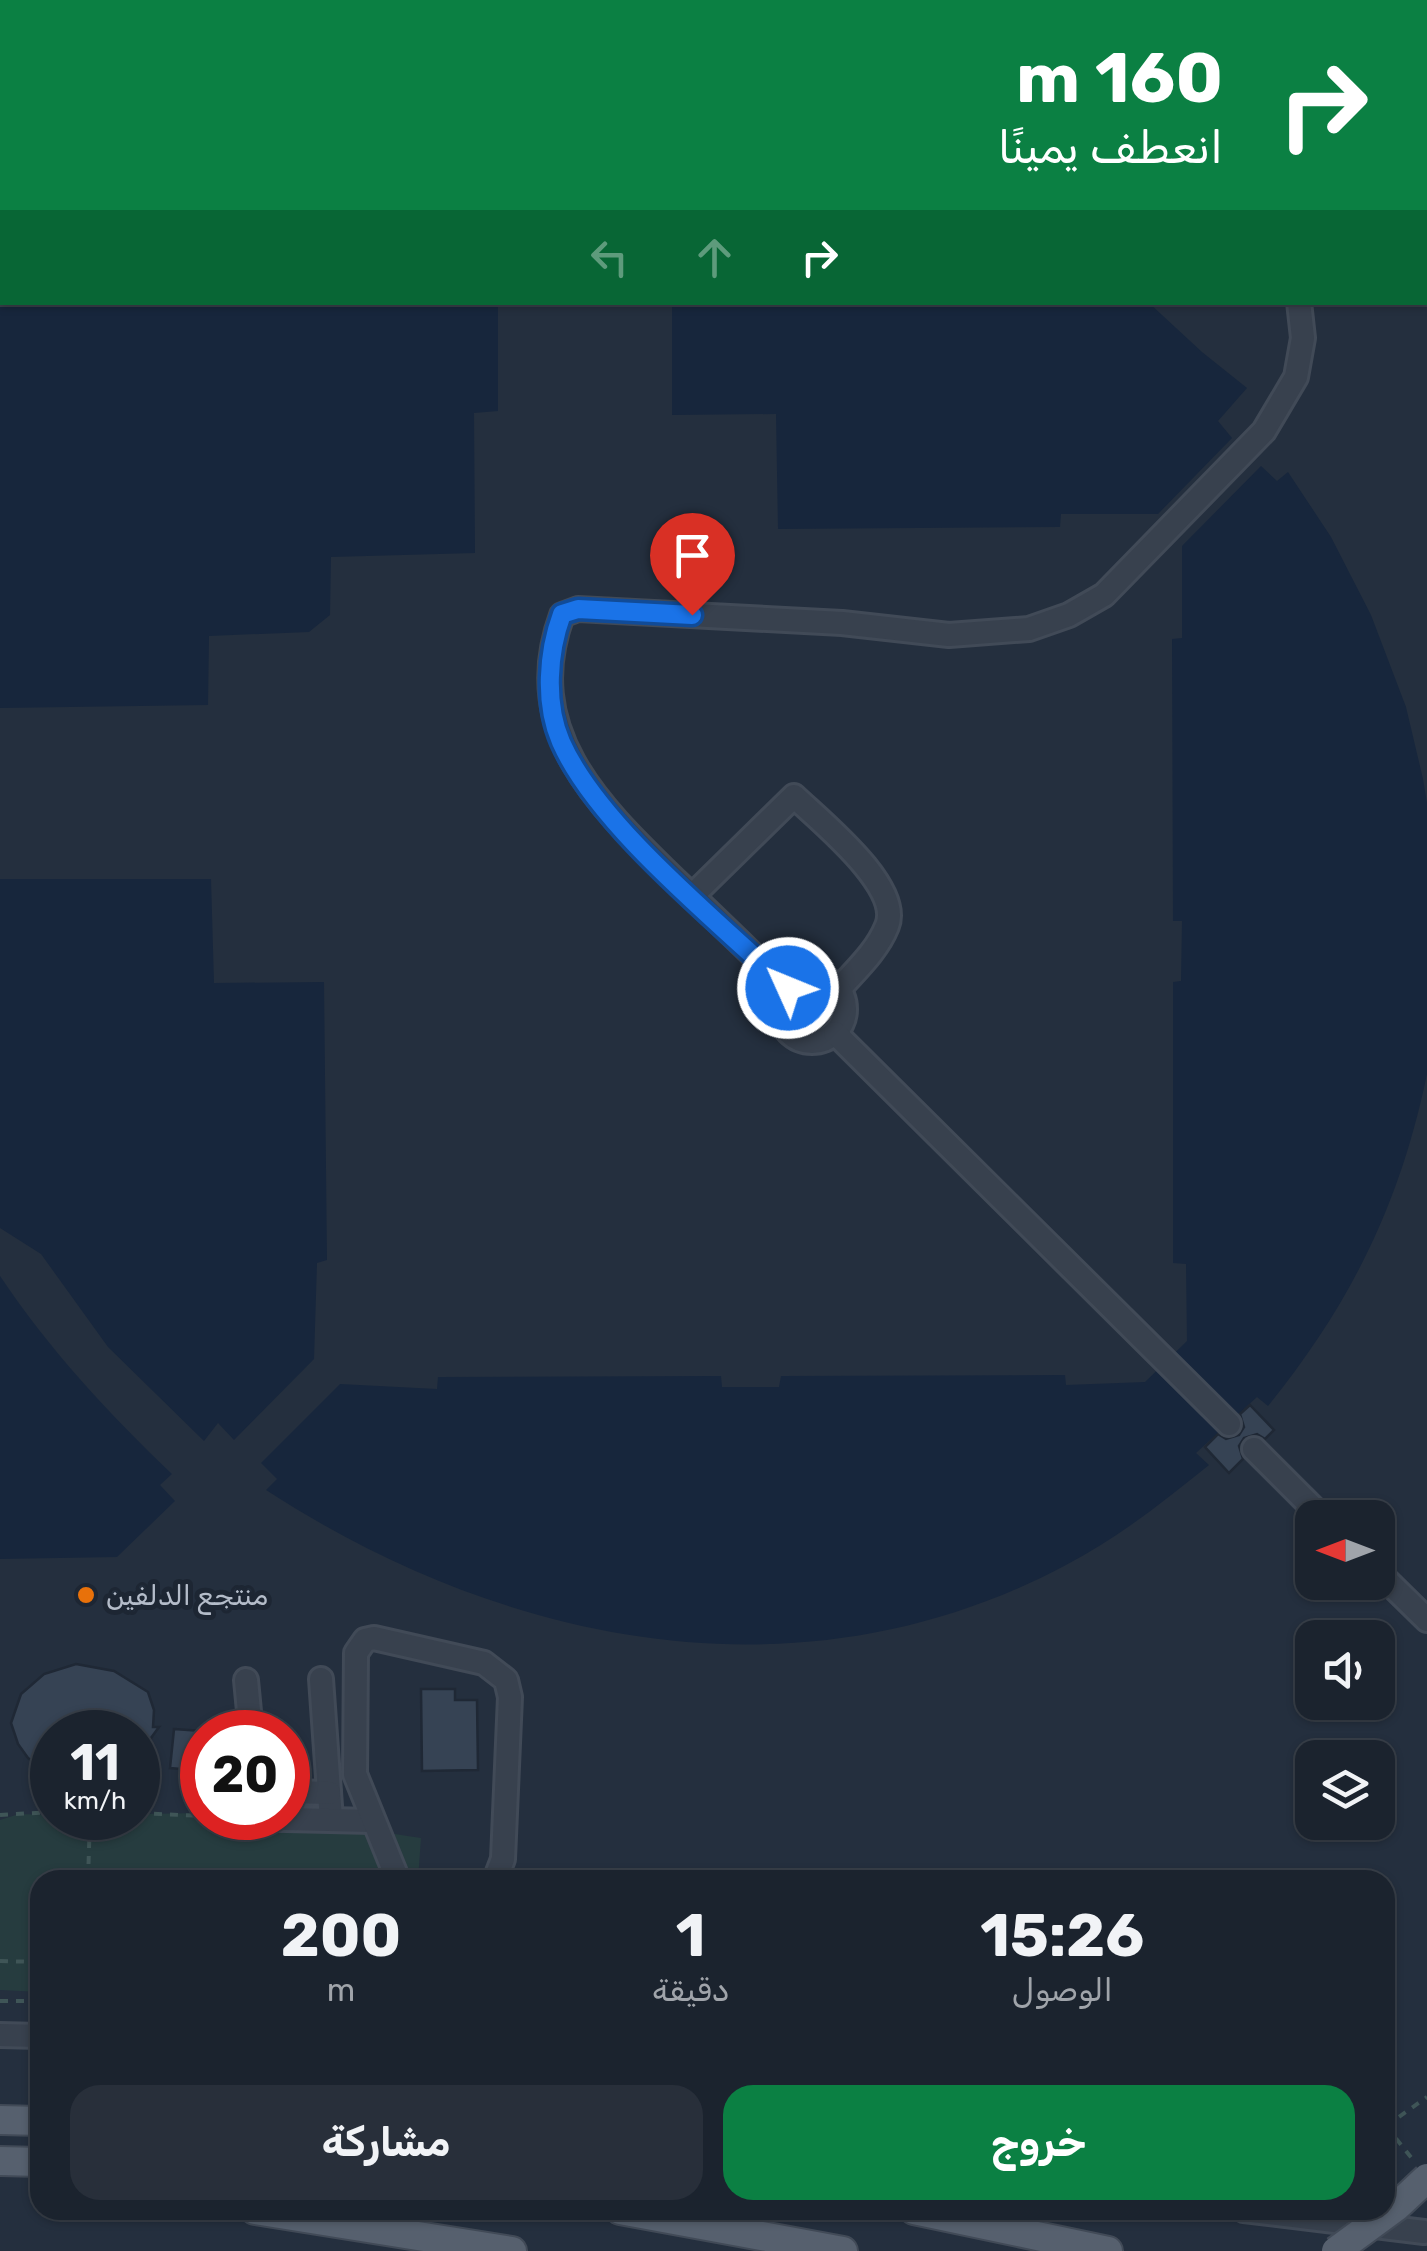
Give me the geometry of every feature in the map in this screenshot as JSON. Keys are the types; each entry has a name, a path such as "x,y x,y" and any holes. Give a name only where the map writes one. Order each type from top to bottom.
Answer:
{"main road":[{"path":"0,2120 30,2121"},
{"path":"0,2162 30,2162"},
{"path":"1395,2209 1422,2171"},
{"path":"317,2220 512,2251"},
{"path":"674,2220 842,2251"},
{"path":"961,2220 1108,2251"},
{"path":"1336,2251 1379,2220"}],"street":[{"path":"788,988 623,830 581,780 559,738 550,661 562,614 578,609 842,623 948,635 1028,629 1068,614 1104,596 1264,431 1296,376 1304,338 1299,305"},
{"path":"692,896 794,796 870,871 886,896 889,922 871,954 838,989"},
{"path":"810,976 821,977 838,989 846,1009 835,1033 811,1042 791,1034 780,1015 780,1004 788,988 810,976"},
{"path":"835,1033 1228,1424"},
{"path":"1254,1449 1304,1500"},
{"path":"1395,1589 1427,1620"},
{"path":"394,1870 356,1774 356,1653 365,1640 382,1638 484,1663 506,1680 510,1698 504,1860 499,1870"},
{"path":"321,1679 331,1820"},
{"path":"246,1680 249,1710"},
{"path":"310,1792 329,1792"},
{"path":"310,1820 372,1821"},
{"path":"0,2035 30,2036"},
{"path":"1326,2220 1424,2232"}],"path":[{"path":"0,1815 30,1813"},
{"path":"88,1870 89,1840"},
{"path":"0,1960 30,1962"},
{"path":"0,2001 30,2001"},
{"path":"1395,2120 1427,2097"},
{"path":"1395,2139 1422,2171"}],"green space":[{"path":"180,1813 180,1840 310,1840 310,1821 421,1838 419,1870 30,1870 30,1992 0,1990 0,1820 30,1814 30,1840 160,1840 160,1814"}],"water":[{"path":"0,305 498,305 498,411 474,413 475,553 331,557 330,615 309,632 209,636 208,705 0,708"},
{"path":"672,305 1151,305 1247,388 1218,421 1232,438 1158,514 1061,514 1060,527 778,529 776,414 672,415"},
{"path":"1261,466 1277,481 1288,472 1331,537 1371,615 1406,707 1427,803 1427,1074 1416,1121 1387,1209 1348,1290 1268,1406 1257,1397 1196,1453 1209,1465 1122,1531 1066,1565 966,1609 863,1635 760,1644 657,1639 555,1619 455,1587 358,1544 266,1490 277,1479 261,1463 340,1384 437,1389 438,1377 721,1376 722,1387 779,1387 781,1376 1065,1375 1066,1385 1145,1382 1187,1341 1186,1264 1173,1263 1173,982 1181,981 1182,921 1173,921 1172,639 1182,638 1182,546"},
{"path":"0,879 211,879 214,983 324,982 327,1260 317,1263 314,1359 234,1440 218,1423 204,1441 108,1347 41,1254 0,1228"},
{"path":"0,1276 80,1380 172,1474 160,1485 175,1501 117,1557 0,1559"}],"building":[{"path":"1250,1405 1274,1430 1265,1439 1257,1434 1244,1438 1239,1446 1243,1459 1229,1473 1205,1447 1218,1434 1226,1439 1239,1435 1244,1427 1240,1414"},
{"path":"76,1664 114,1671 148,1692 154,1710 30,1710 30,1759 18,1744 11,1723 21,1694 44,1674"},
{"path":"421,1689 455,1689 455,1700 477,1700 478,1770 422,1771"},
{"path":"174,1729 180,1729 180,1769 170,1768"}],"place":[{"name":"منتجع الدلفين","path":"86,1595"}],"route":[{"path":"692,615 578,609 562,614 550,661 559,738 581,780 623,830 788,988"}]}
